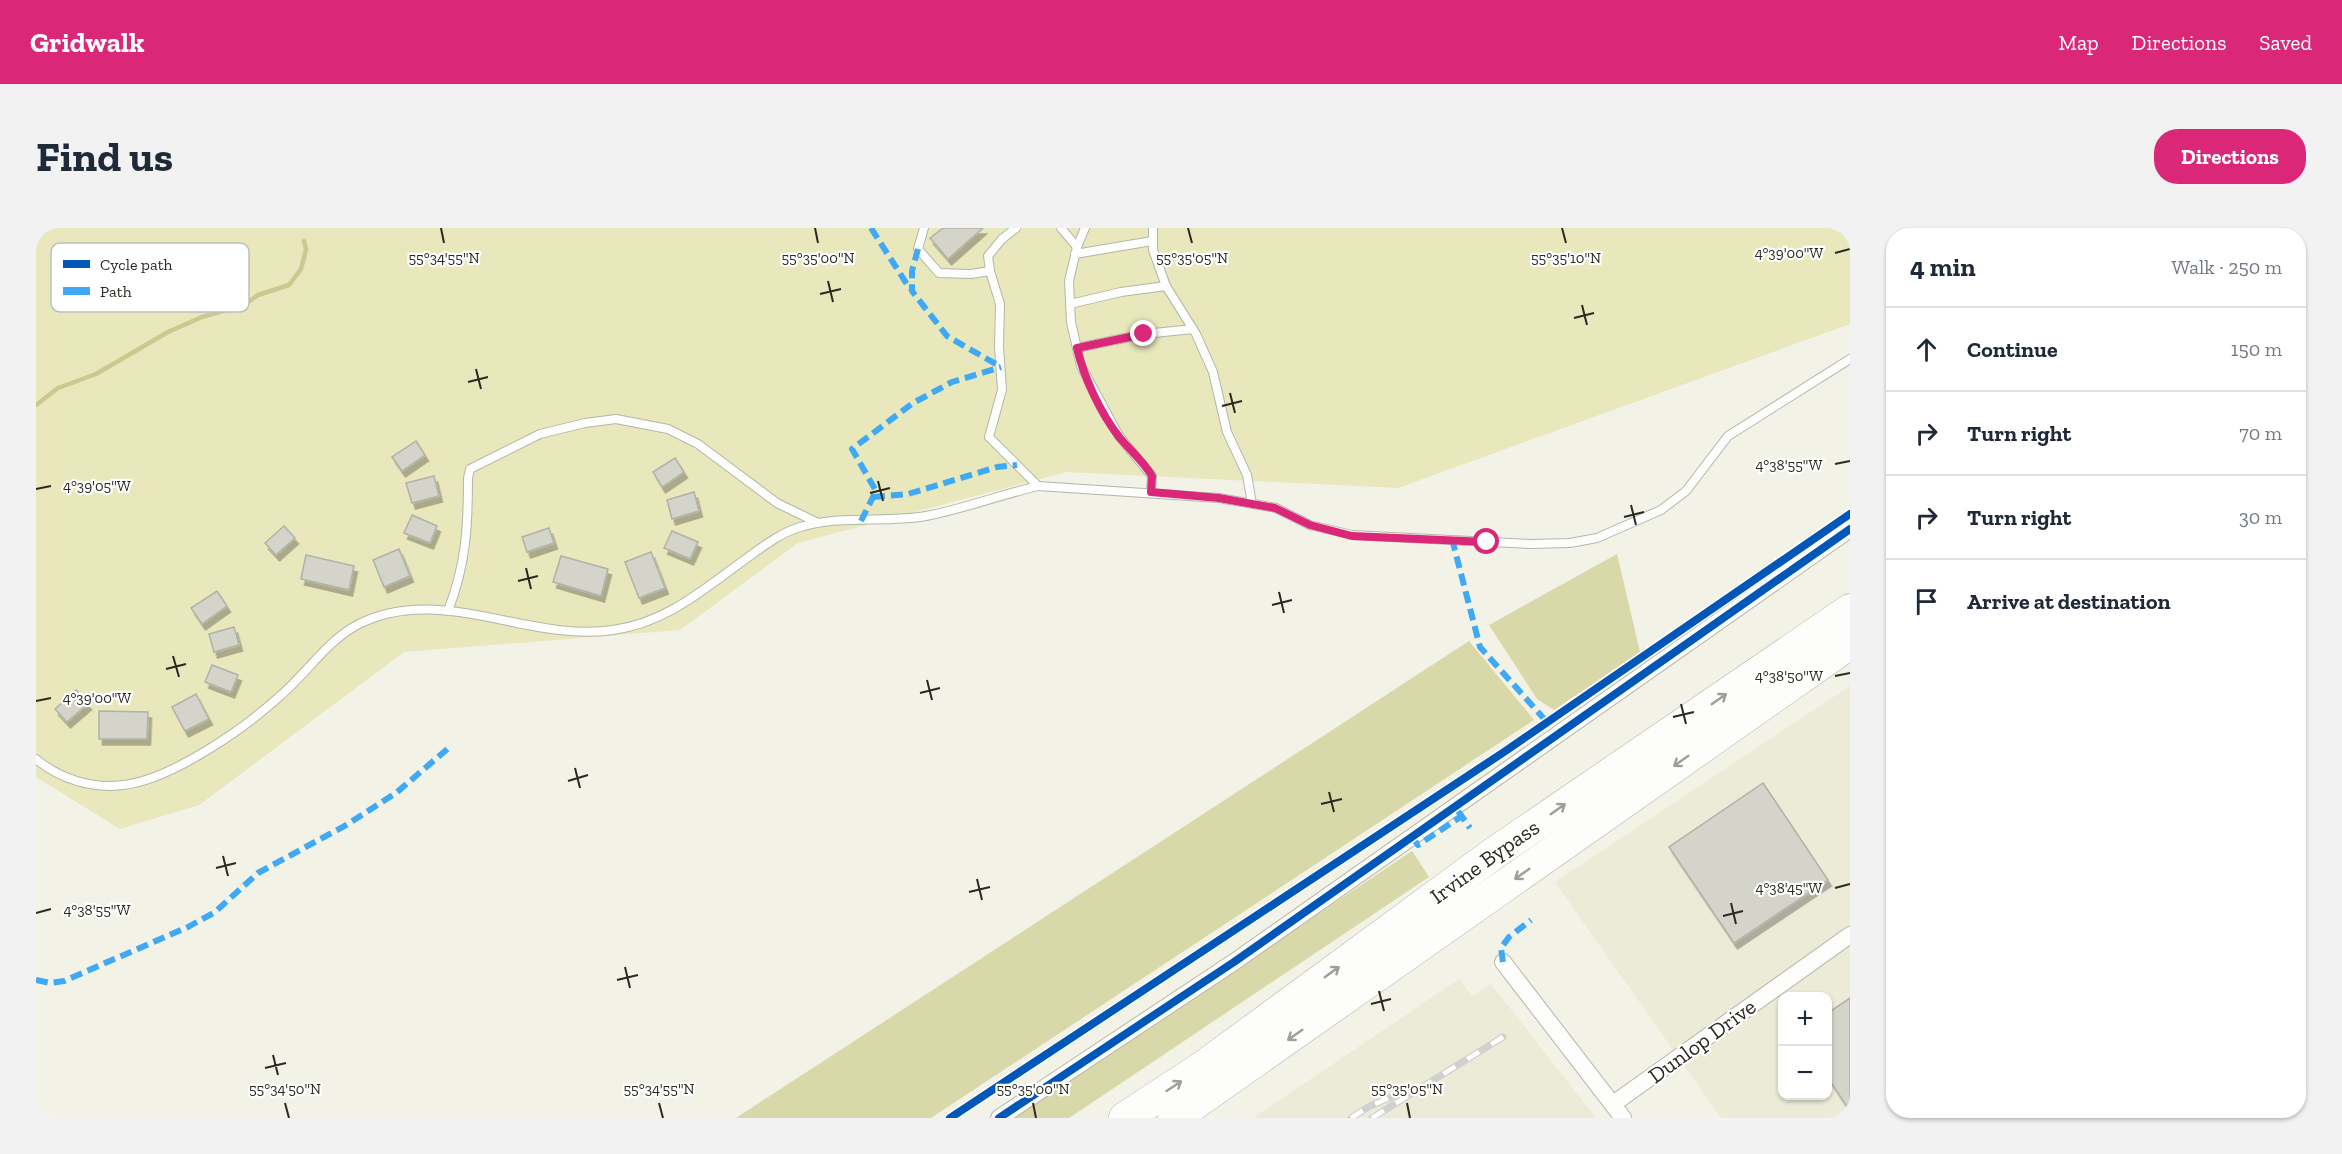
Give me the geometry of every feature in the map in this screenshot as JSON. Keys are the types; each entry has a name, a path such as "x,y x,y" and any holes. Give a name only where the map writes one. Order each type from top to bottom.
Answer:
{"highway":[{"name":"Irvine Bypass","path":"1125,1118 1203,1067 1493,854 1850,610"},
{"name":"Irvine Bypass","path":"1174,1118 1850,643"}],"street":[{"path":"999,1118 1234,962 1850,529"},
{"name":"Dunlop Drive","path":"1613,1104 1850,935"},
{"path":"1503,962 1623,1118"}],"lane":[{"path":"924,228 918,249 939,273 971,274 990,271"},
{"path":"1016,228 1002,239 988,256 1000,304 999,347 1002,390 989,437 1038,486"},
{"path":"1061,228 1076,250"},
{"path":"1085,228 1076,250 1069,281 1070,304 1081,366 1100,405 1119,436 1152,476 1151,492"},
{"path":"1153,228 1152,241 1166,286 1192,329 1213,372 1227,432 1247,475 1252,504"},
{"path":"1076,250 1152,241"},
{"path":"1070,304 1121,292 1166,286"},
{"path":"1077,348 1133,336 1192,329"},
{"path":"36,759 64,777 96,785 124,785 151,778 189,760 239,729 281,696 339,638 358,624 389,614 422,608 576,634 614,630 653,621 683,605 772,539 804,526 927,516 1038,486 1151,492 1252,504 1275,508 1310,525 1352,536 1528,544 1597,538 1661,510 1686,491 1728,436 1850,359"},
{"path":"448,611 466,553 470,469 532,437 585,423 616,419 668,429 698,444 777,503 819,524"}],"shaded area":[{"path":"1850,686 1850,1118 1721,1118 1555,882"},
{"path":"1459,979 1472,996 1491,984 1596,1118 1253,1118"}],"green space":[{"path":"36,228 1850,228 1850,324 1398,488 1066,472 798,543 680,630 404,652 199,805 120,829 36,777"},
{"path":"1617,554 1640,652 1554,710 1537,699 1489,625"},
{"path":"1469,641 1534,720 931,1118 736,1118"},
{"path":"1412,851 1429,877 1069,1118 1013,1118"}],"building":[{"path":"943,228 983,228 948,259 930,238"},
{"path":"416,441 425,455 402,471 392,457"},
{"path":"675,458 684,472 662,487 653,472"},
{"path":"434,476 439,496 412,503 406,483"},
{"path":"694,492 699,511 672,519 667,500"},
{"path":"412,515 437,526 430,543 404,533"},
{"path":"284,526 295,538 276,555 265,543"},
{"path":"549,528 554,543 527,552 522,537"},
{"path":"672,531 698,542 690,559 664,548"},
{"path":"399,549 410,576 384,587 373,560"},
{"path":"651,552 665,588 639,598 625,562"},
{"path":"306,555 354,566 349,590 301,579"},
{"path":"561,556 608,569 601,596 553,582"},
{"path":"217,591 227,606 202,624 191,608"},
{"path":"234,627 239,645 214,652 209,634"},
{"path":"212,665 238,675 231,692 205,682"},
{"path":"76,690 88,704 67,722 55,709"},
{"path":"196,694 209,719 185,731 172,707"},
{"path":"99,711 148,712 147,739 99,739"},
{"path":"1763,783 1828,880 1734,943 1669,847"},
{"path":"1850,998 1850,1111 1832,1084 1832,1010"}],"waterway":[{"path":"249,301 258,295 289,285 301,269 306,250 304,241"},
{"path":"36,405 58,388 96,374 168,332 220,312"}],"railway":[{"path":"1372,1118 1503,1037"},
{"path":"1351,1118 1370,1106 1399,1094"}],"marked path":[{"path":"871,228 910,289"},
{"path":"918,249 912,271 912,291 947,336 1001,367"},
{"path":"861,521 876,491 852,449 913,403 952,382 1001,367"},
{"path":"873,497 908,494 997,467 1017,465"},
{"path":"1452,539 1480,647 1547,722"},
{"path":"36,980 50,983 64,981 188,927 215,912 258,873 348,824 396,793 452,745"},
{"path":"1458,811 1470,828"},
{"path":"1412,837 1418,845 1462,816"},
{"path":"1503,962 1501,948 1509,937 1531,920"}],"cycle path":[{"path":"950,1118 1504,752 1850,514"},
{"path":"999,1118 1234,962 1850,529"}],"route":[{"path":"1144,334 1077,348 1081,366 1100,405 1119,436 1152,476 1151,492 1219,498 1275,508 1310,525 1352,536 1399,536 1487,542"}]}
